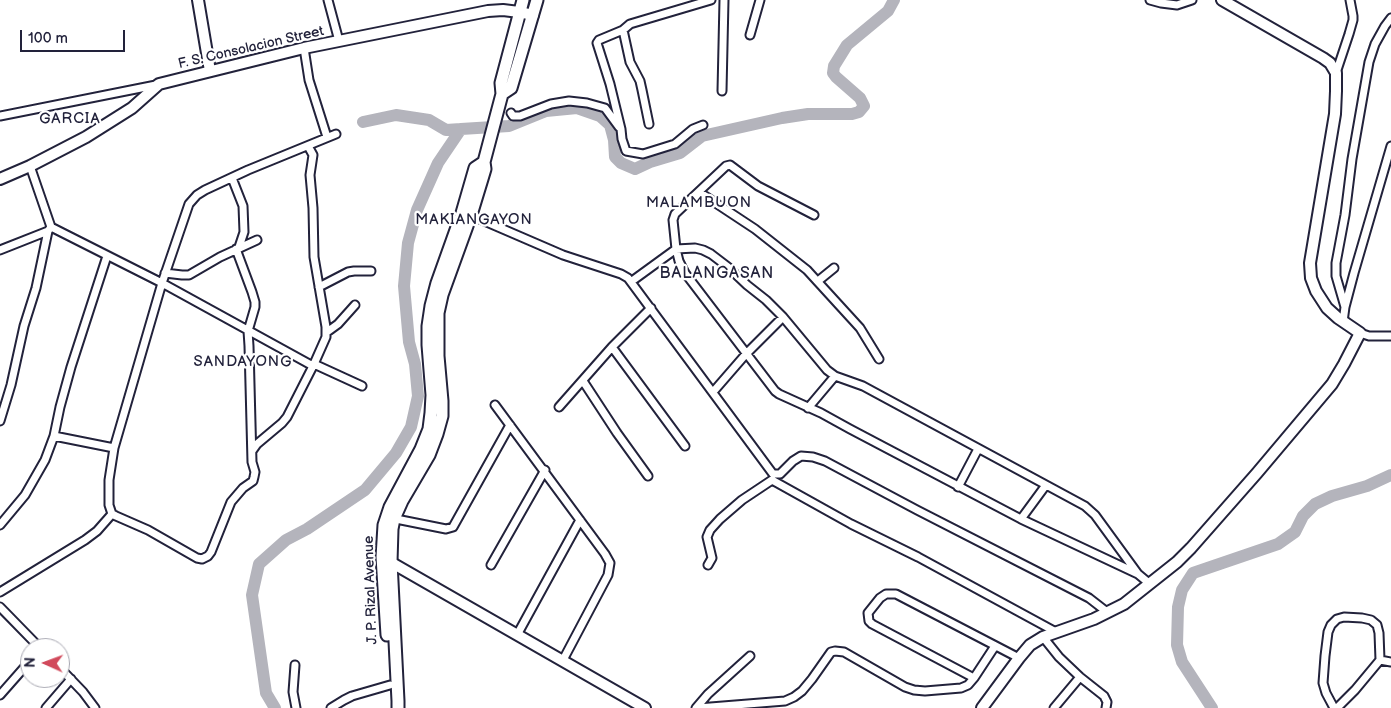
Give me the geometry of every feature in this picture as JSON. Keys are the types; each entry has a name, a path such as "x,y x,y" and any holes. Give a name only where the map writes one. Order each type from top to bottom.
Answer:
{"main road":[{"name":"J. P. Rizal Avenue","path":"396,708 398,701 387,560 382,545 390,518 428,455 442,416 437,328 442,284 467,214 475,168 484,162 502,94 501,83 523,0"},
{"name":"J. P. Rizal Avenue","path":"502,94 510,88 537,0"},
{"name":"J. P. Rizal Avenue","path":"387,560 390,685 396,708"}],"street":[{"path":"198,0 210,71"},
{"path":"328,0 338,41"},
{"path":"703,125 693,129 675,144 642,154 626,150 610,84 597,43 599,40 623,30 630,24 711,0"},
{"path":"722,91 724,0"},
{"path":"750,34 760,0"},
{"path":"1150,0 1177,5 1192,0"},
{"path":"1222,0 1323,58 1330,63 1336,73"},
{"path":"1350,0 1353,20 1336,73 1335,114 1310,264 1311,278 1316,291 1327,308 1343,322 1360,333 1369,336 1391,336"},
{"name":"F. S. Consolacion Street","path":"0,179 86,137 132,108 159,84 304,48 488,11 503,10 533,15"},
{"path":"1345,307 1336,276 1336,263 1345,215 1352,159 1369,62 1378,38 1391,18"},
{"path":"623,30 630,62 640,81 649,124"},
{"path":"304,48 309,80 327,137"},
{"path":"0,116 159,84"},
{"path":"511,113 513,116 520,116 551,104 569,101 587,103 605,108 621,129"},
{"path":"232,178 243,206 244,232 237,248 255,302 248,331 252,462 255,472 253,481 243,488 231,502 211,552 205,559 197,558 148,530 112,514 108,498 114,448 165,273 189,204 197,195 248,170 336,134"},
{"path":"252,451 257,444 287,417 325,342 327,332 314,257 310,175 313,155 308,146"},
{"path":"1343,322 1345,307 1391,146"},
{"path":"0,422 11,385 24,326 36,288 49,229 30,166"},
{"path":"814,215 758,186 730,166 726,166 674,214 673,227 676,250 685,272 775,391 1021,519 1138,574"},
{"path":"699,192 755,229 793,258 818,281 860,328 879,359"},
{"path":"467,214 555,252 622,274 632,281 772,477 851,524 918,557 1056,632"},
{"path":"0,250 49,229 162,283 314,365 362,386"},
{"path":"165,273 190,275 237,248 257,240"},
{"path":"632,281 676,250 695,248 711,254 766,300 783,317 821,364 835,376 864,386 1085,506 1095,515 1138,574 1150,584"},
{"path":"0,526 26,495 46,460 69,375 107,256"},
{"path":"818,281 834,268"},
{"path":"318,288 348,272 371,271"},
{"path":"327,332 338,324 355,305"},
{"path":"559,407 612,347 651,308"},
{"path":"713,392 746,354 783,317"},
{"path":"982,708 1030,645 1043,637 1094,619 1124,604 1177,562 1332,384 1360,333"},
{"path":"612,347 685,446"},
{"path":"808,408 835,376"},
{"path":"583,381 648,476"},
{"path":"495,405 545,470 610,563 608,575 563,660"},
{"path":"390,518 446,529 453,527 510,425"},
{"path":"54,436 114,448"},
{"path":"958,487 978,449"},
{"path":"708,565 712,558 707,537 710,530 742,500 772,477 780,474 793,461 801,456 813,457 825,460 917,510 1089,598 1107,612"},
{"path":"491,565 545,470"},
{"path":"1021,519 1046,485"},
{"path":"0,592 85,540 97,531 112,514"},
{"path":"517,635 580,520"},
{"path":"387,560 645,708"},
{"path":"974,678 872,624 869,621 868,613 880,598 886,594 896,594 1019,658"},
{"path":"0,607 30,638"},
{"path":"1344,617 1371,620 1377,625 1379,633 1380,660 1355,690 1336,708 1326,693 1323,683 1328,632 1331,625 1337,619 1344,617"},
{"path":"1043,637 1059,657 1104,696 1107,702 1106,708"},
{"path":"697,708 785,701 802,691 831,652 835,651 844,652 905,687 914,690 961,688 968,685 974,678 995,646"},
{"path":"697,708 708,694 750,656"},
{"path":"1380,660 1391,662"},
{"path":"295,665 293,692 296,708"},
{"path":"0,695 20,672"},
{"path":"1054,708 1080,677"},
{"path":"46,708 71,679 95,708"},
{"path":"331,708 352,696 390,685"}],"waterway":[{"path":"363,122 396,115 429,120 446,130 509,126 546,111 577,108 600,116 610,125 614,140 615,157 621,163 635,169 650,162 680,153 702,136 808,114 852,114 859,112 864,106 860,98 836,77 833,73 834,66 847,45 888,11 894,0"},
{"path":"275,708 266,693 252,595 259,564 286,540 307,529 365,490 396,453 411,427 418,396 415,364 409,342 404,286 408,243 417,210 438,163 461,129"},
{"path":"1212,708 1182,662 1177,645 1178,607 1182,590 1193,573 1278,544 1295,532 1303,516 1315,504 1332,496 1367,486 1391,475"}],"district":[{"name":"GARCIA","path":"70,119"},
{"name":"MALAMBUON","path":"699,203"},
{"name":"MAKIANGAYON","path":"474,220"},
{"name":"BALANGASAN","path":"717,274"},
{"name":"SANDAYONG","path":"243,362"}]}
